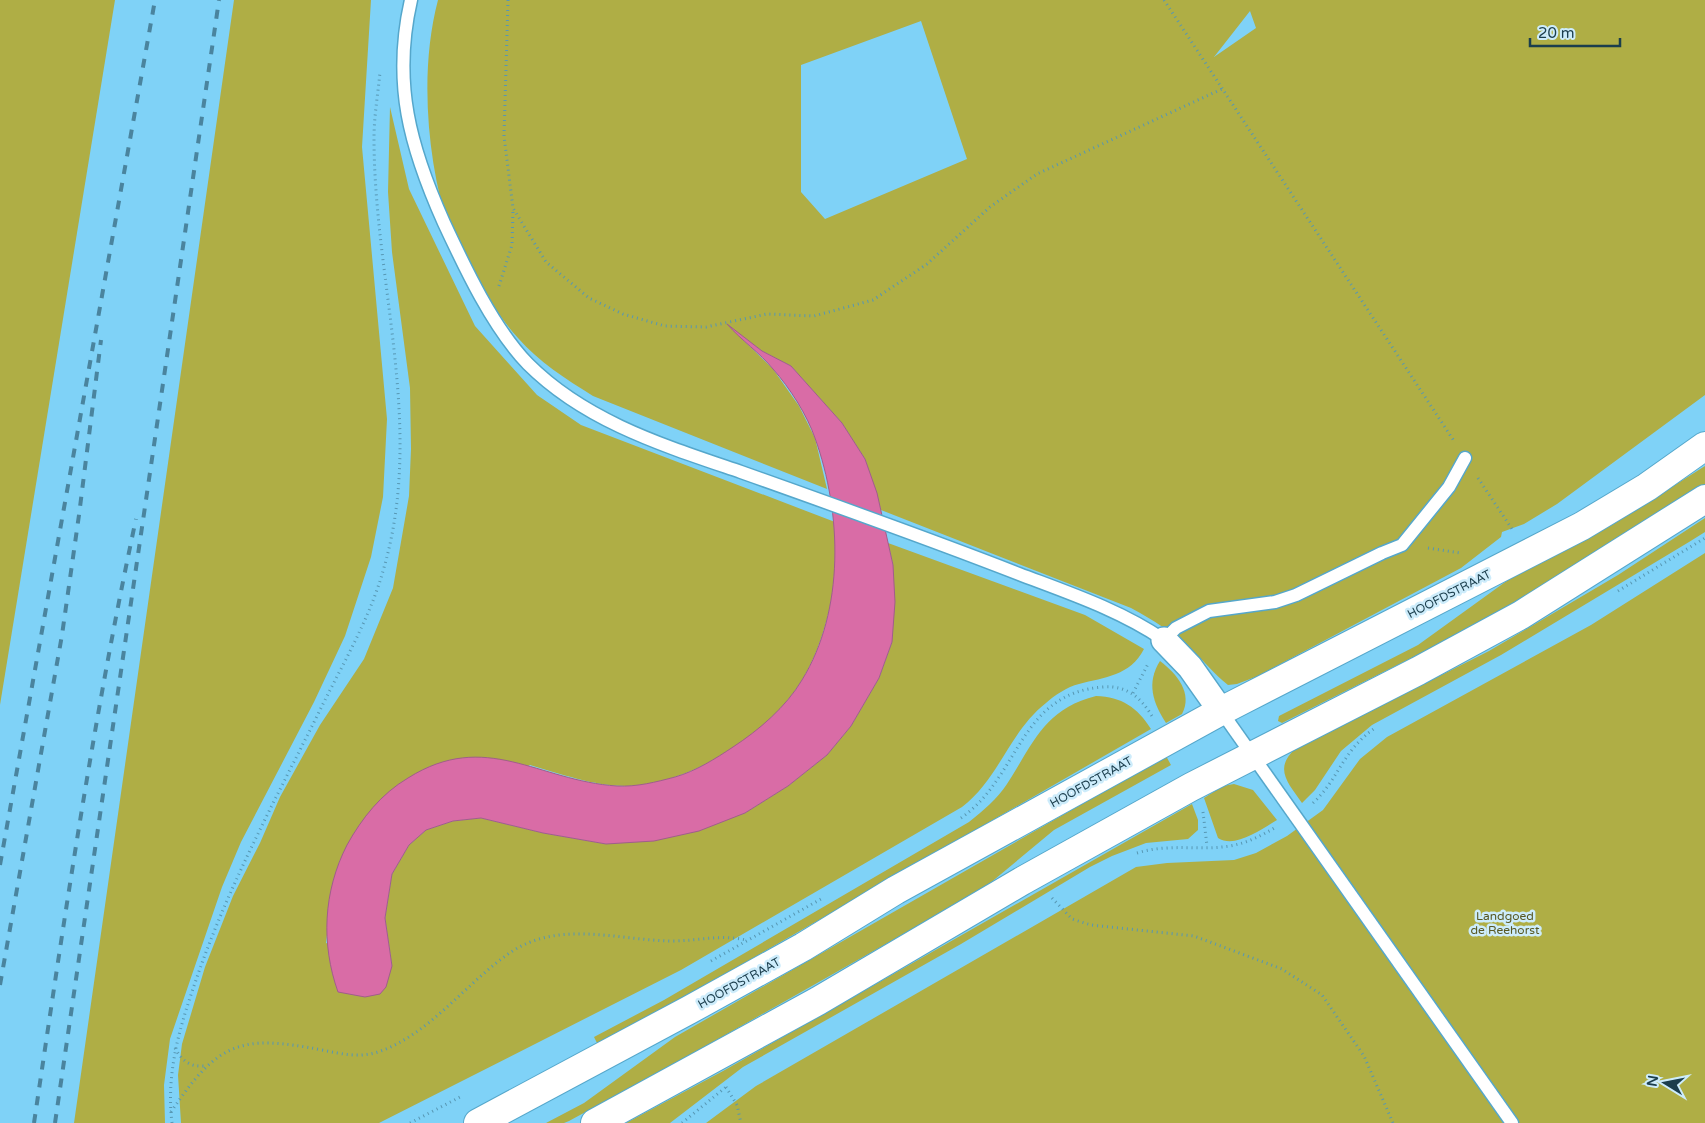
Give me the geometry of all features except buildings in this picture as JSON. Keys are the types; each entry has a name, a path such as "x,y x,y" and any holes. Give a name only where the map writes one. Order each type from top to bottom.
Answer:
{"main road":[{"name":"HOOFDSTRAAT","path":"478,1123 690,1010 803,947 896,890 1221,711 1582,526 1647,487 1705,446"},
{"path":"595,1123 818,1001 1022,881 1251,754 1418,671 1521,615 1705,499"}],"street":[{"path":"1164,640 1190,667 1221,711"}],"lane":[{"path":"411,0 405,26 402,85 410,132 431,193 468,275 501,327 528,363 577,404 639,437 820,499 1098,605 1132,620 1164,640 1176,628 1209,611 1275,602 1296,596 1382,552 1402,545 1449,487 1465,458"},
{"path":"1221,711 1512,1123"}],"path":[{"path":"501,327 499,284 512,245 513,208 504,136 508,0"},
{"path":"1164,0 1516,536"},
{"path":"172,1123 171,1082 175,1047 205,954 230,891 268,810 366,618 383,572 398,510 401,408 378,209 374,137 381,63"},
{"path":"513,208 546,262 589,298 623,314 665,326 706,327 767,314 814,316 873,300 927,264 990,207 1038,174 1222,89"},
{"path":"1617,592 1705,538"},
{"path":"1402,545 1436,549 1454,554 1463,553"},
{"path":"956,821 974,807 993,788 1011,762 1023,737 1042,713 1066,696 1085,688 1110,686 1133,693"},
{"path":"1207,846 1228,847 1244,843 1280,826 1296,815 1314,802 1322,793 1356,743 1378,726"},
{"path":"706,964 822,898"},
{"path":"1052,898 1072,919 1092,924 1194,936 1282,969 1322,995 1364,1056 1393,1123"},
{"path":"171,1113 206,1066 218,1055 240,1045 264,1042 291,1044 364,1056 402,1043 504,956 526,942 545,936 571,932 642,940 685,941 726,936 747,940"},
{"path":"175,1047 186,1063 196,1067 206,1066"},
{"path":"726,1087 737,1105 740,1123"}],"green space":[{"path":"0,0 115,0 0,705"},
{"path":"234,0 371,0 362,147 387,419 383,497 371,557 345,636 314,702 241,842 222,887 170,1039 164,1085 165,1123 74,1123"},
{"path":"438,0 1705,0 1705,395 1557,504 1524,524 1502,532 1501,537 1461,568 1258,676 1237,684 1228,685 1178,638 1131,608 881,510 865,459 842,423 791,366 762,351 730,327 773,369 799,406 815,438 827,489 593,396 544,362 526,347 503,320 450,233 436,177 428,117 427,87 432,28","holes":["1250,11 1256,28 1214,57","921,21 967,159 825,219 801,192 801,65"]},
{"path":"390,107 409,189 475,326 537,395 581,425 835,522 836,561 830,604 819,644 811,663 789,699 753,734 710,762 664,780 641,785 599,784 530,765 340,860 333,883 326,943 392,966 385,918 392,874 409,845 426,830 453,821 481,818 543,833 606,844 745,813 788,786 827,755 851,726 879,678 892,642 893,565 888,543 1085,615 1144,649 1132,665 1124,670 1107,677 1070,687 1046,703 1022,728 986,783 962,807 681,970 379,1123 181,1123 178,1075 182,1044 205,967 233,896 260,843 280,797 320,725 364,659 393,588 409,496 411,449 410,388 392,252 388,192"},
{"path":"1705,466 1705,486 1550,582 1449,639 1282,723 1278,721 1279,716 1418,645 1508,580 1612,525"},
{"path":"1705,518 1705,532 1689,542 1501,655 1372,725 1341,751 1315,790 1302,803 1288,783 1284,770 1285,763 1288,756 1295,749 1489,651 1618,575"},
{"name":"Landgoed de Reehorst","path":"1705,553 1705,1123 706,1123 756,1086 1136,867 1167,863 1234,860 1256,853 1287,836 1323,810 1360,759 1387,737 1591,625"},
{"path":"1160,661 1182,684 1186,699 1182,714 1166,723 1155,700 1152,685 1153,677"},
{"path":"1096,696 1114,698 1128,705 1146,721 1151,729 673,1004 598,1045 594,1037 664,1000 969,822 990,804 1003,789 1033,742 1052,719 1078,702"},
{"path":"1166,756 1171,765 1054,830 983,889 683,1059 569,1121 564,1123 546,1123 584,1103 675,1037"},
{"path":"1234,784 1253,790 1277,820 1240,840 1225,841 1218,838 1204,798 1223,786"},
{"path":"1192,804 1198,820 1198,830 1188,839 1146,843 1090,867 961,944 743,1067 670,1123 626,1123 723,1071"}],"shaded area":[{"path":"727,324 762,351 791,366 842,423 865,459 877,493 893,565 895,602 892,642 879,678 851,726 827,755 788,786 745,813 699,831 654,841 606,844 543,833 481,818 453,821 426,830 409,845 392,874 385,918 392,966 386,987 380,994 365,997 338,992 329,955 327,937 327,918 333,881 347,845 359,825 373,807 398,784 436,764 462,758 488,758 512,762 562,776 617,786 639,785 668,779 698,768 743,740 780,709 802,680 816,653 826,623 832,592 835,561 834,529 824,467 807,420 786,385 768,363"}],"railway":[{"path":"0,865 155,0"},
{"path":"55,1123 219,0"},
{"path":"0,985 62,635 101,340"},
{"path":"34,1123 93,745 136,519"}]}
